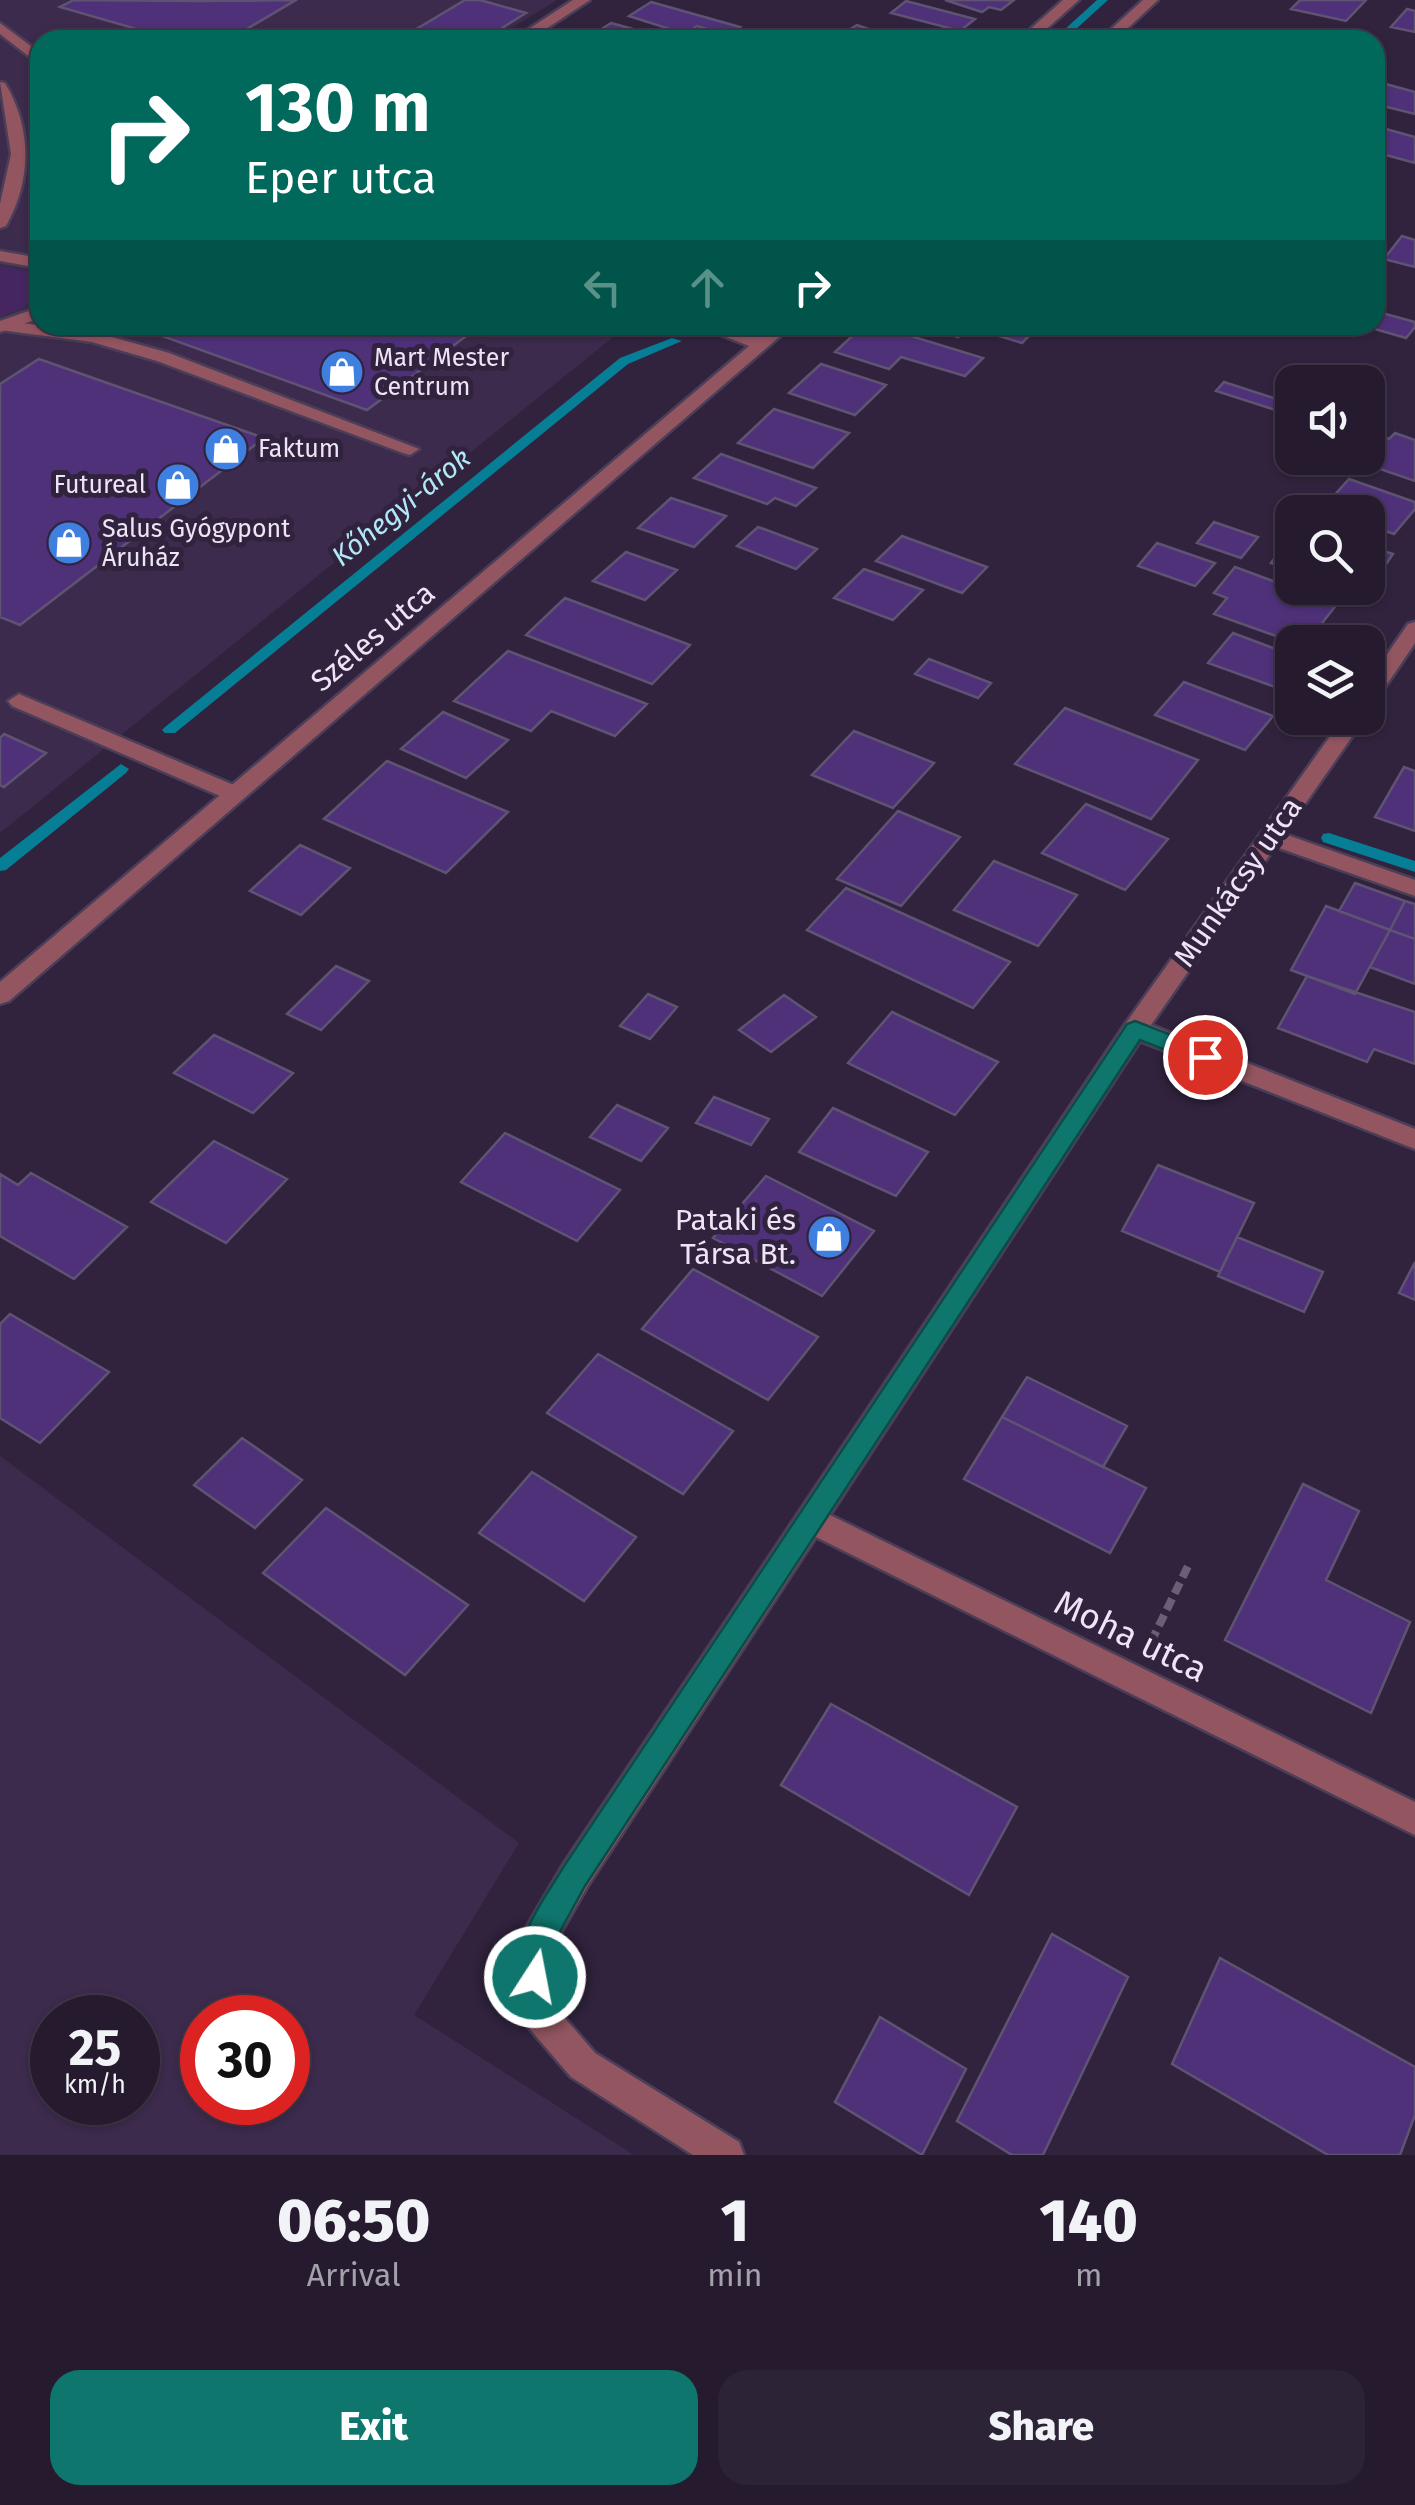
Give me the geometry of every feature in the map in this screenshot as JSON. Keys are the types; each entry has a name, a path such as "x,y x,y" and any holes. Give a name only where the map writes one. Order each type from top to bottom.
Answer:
{"street":[{"path":"535,30 583,0"},
{"path":"1037,30 1072,0"},
{"path":"1117,30 1151,0"},
{"path":"0,27 30,52"},
{"path":"0,86 20,135 15,181 0,224"},
{"path":"0,256 30,261"},
{"path":"2,327 30,316"},
{"path":"2,327 30,330"},
{"path":"76,335 163,356 410,450"},
{"path":"133,335 163,356"},
{"path":"735,335 762,344"},
{"name":"Széles utca","path":"0,995 772,335"},
{"path":"1385,673 1415,628"},
{"path":"19,701 235,794"},
{"name":"Munkácsy utca","path":"726,2155 583,2065 535,2010 536,1945 574,1876 813,1521 1135,1029 1342,735"},
{"path":"1270,837 1415,888"},
{"path":"1135,1029 1415,1139"},
{"name":"Moha utca","path":"813,1521 1415,1819"}],"path":[{"path":"1132,1679 1190,1562"}],"shaded area":[{"path":"0,0 557,0 508,30 30,30 30,335 616,335 0,833"},
{"path":"0,266 28,272 30,301 0,317"},
{"path":"0,1456 519,1843 414,2015 634,2155 0,2155"}],"building":[{"path":"74,0 296,0 245,30 140,30 60,7"},
{"path":"465,0 480,0 526,13 499,30 415,30"},
{"path":"945,0 1014,0 1001,10 989,7 982,12"},
{"path":"1300,0 1366,0 1346,21 1291,9"},
{"path":"906,1 975,19 956,30 891,13"},
{"path":"651,2 740,27 673,30 629,16"},
{"path":"1407,9 1415,11 1415,32 1391,27"},
{"path":"611,23 637,30 600,30"},
{"path":"1385,84 1415,92 1415,114 1385,106"},
{"path":"1385,129 1415,137 1415,163 1385,155"},
{"path":"1402,236 1415,240 1415,267 1385,258"},
{"path":"1385,314 1415,322 1406,338 1385,332"},
{"path":"161,335 468,335 367,410"},
{"path":"853,335 908,335 983,358 965,376 901,357 889,369 835,352"},
{"path":"996,335 1030,335 1022,343"},
{"path":"39,359 264,438 20,625 0,617 0,384"},
{"path":"821,364 886,385 855,415 789,393"},
{"path":"1224,382 1275,398 1275,410 1216,391"},
{"path":"774,409 849,433 813,468 738,443"},
{"path":"1395,433 1415,440 1415,481 1385,471 1385,438"},
{"path":"721,454 816,488 796,506 775,498 767,504 694,478"},
{"path":"1349,479 1415,502 1415,509 1394,534 1385,531 1385,495 1335,495"},
{"path":"671,498 726,516 694,547 638,528"},
{"path":"1214,522 1258,537 1241,558 1197,543"},
{"path":"758,527 817,549 796,569 737,546"},
{"path":"902,536 987,567 962,593 876,561"},
{"path":"1157,543 1215,563 1195,586 1138,566"},
{"path":"626,552 677,570 645,600 593,581"},
{"path":"1235,567 1275,582 1275,605 1336,605 1321,625 1275,625 1275,636 1214,614 1227,598 1214,593"},
{"path":"864,569 923,590 893,620 834,598"},
{"path":"565,598 690,645 652,684 526,635"},
{"path":"1233,633 1275,649 1275,687 1208,663"},
{"path":"508,651 647,704 615,736 551,711 531,731 454,701"},
{"path":"929,659 991,683 978,698 915,674"},
{"path":"1184,682 1273,716 1245,750 1155,715"},
{"path":"1065,708 1198,760 1151,819 1015,764"},
{"path":"443,712 508,740 466,778 401,749"},
{"path":"854,731 934,763 893,808 812,775"},
{"path":"4,734 46,753 4,787 0,785 0,738"},
{"path":"387,761 508,812 446,873 324,819"},
{"path":"1404,767 1415,771 1415,831 1375,817"},
{"path":"1086,804 1168,839 1125,890 1042,853"},
{"path":"898,811 960,837 901,906 837,879"},
{"path":"300,845 350,868 301,915 250,891"},
{"path":"994,861 1077,895 1038,946 954,910"},
{"path":"1355,883 1405,901 1390,930 1339,911"},
{"path":"846,888 1010,962 973,1008 807,930"},
{"path":"1405,901 1415,904 1415,939 1390,930"},
{"path":"1326,906 1390,930 1355,994 1291,970"},
{"path":"1390,930 1415,939 1415,984 1370,967"},
{"path":"336,966 369,981 321,1030 287,1014"},
{"path":"1307,976 1415,1012 1415,1064 1374,1049 1367,1062 1278,1028"},
{"path":"648,994 677,1007 650,1039 620,1026"},
{"path":"784,995 816,1017 771,1052 739,1030"},
{"path":"892,1012 998,1062 955,1115 848,1063"},
{"path":"214,1035 293,1073 253,1113 174,1073"},
{"path":"714,1097 769,1119 751,1145 696,1123"},
{"path":"617,1105 668,1128 641,1161 590,1137"},
{"path":"833,1108 928,1152 896,1196 799,1152"},
{"path":"505,1133 620,1190 577,1241 461,1182"},
{"path":"214,1141 287,1179 226,1243 151,1202"},
{"path":"1158,1165 1254,1203 1220,1272 1122,1231"},
{"path":"31,1173 127,1227 74,1279 0,1236 0,1174 18,1185"},
{"path":"766,1176 874,1231 822,1296 713,1238"},
{"path":"1237,1237 1323,1272 1304,1312 1218,1276"},
{"path":"1415,1262 1415,1300 1399,1293"},
{"path":"693,1269 818,1337 768,1400 642,1329"},
{"path":"10,1314 109,1372 40,1443 0,1418 0,1324"},
{"path":"598,1354 733,1431 683,1494 547,1413"},
{"path":"1027,1377 1127,1426 1103,1467 1002,1417"},
{"path":"1002,1417 1146,1488 1110,1553 964,1479"},
{"path":"242,1438 302,1480 255,1528 194,1485"},
{"path":"532,1472 636,1537 584,1601 479,1533"},
{"path":"1303,1484 1359,1511 1326,1580 1410,1622 1371,1713 1225,1640"},
{"path":"326,1508 468,1605 405,1675 263,1573"},
{"path":"831,1704 1017,1807 969,1895 781,1785"},
{"path":"1052,1934 1128,1977 1043,2155 1012,2155 957,2121"},
{"path":"1220,1958 1415,2067 1415,2115 1400,2155 1328,2155 1172,2064"},
{"path":"880,2017 966,2069 922,2155 835,2102"}],"waterway":[{"name":"Kőhegyi-árok","path":"1069,30 1103,0"},
{"name":"Kőhegyi-árok","path":"170,730 624,361 676,341"},
{"name":"Kőhegyi-árok","path":"0,866 121,769"},
{"path":"1329,838 1415,867"}],"place":[{"name":"Mart Mester Centrum","path":"342,372"},
{"name":"Faktum","path":"226,449"},
{"name":"Futureal","path":"178,485"},
{"name":"Salus Gyógypont Áruház","path":"69,543"},
{"name":"Pataki és Társa Bt.","path":"829,1237"}],"route":[{"path":"535,1977 536,1945 574,1876 813,1521 1135,1029 1205,1057"}]}
